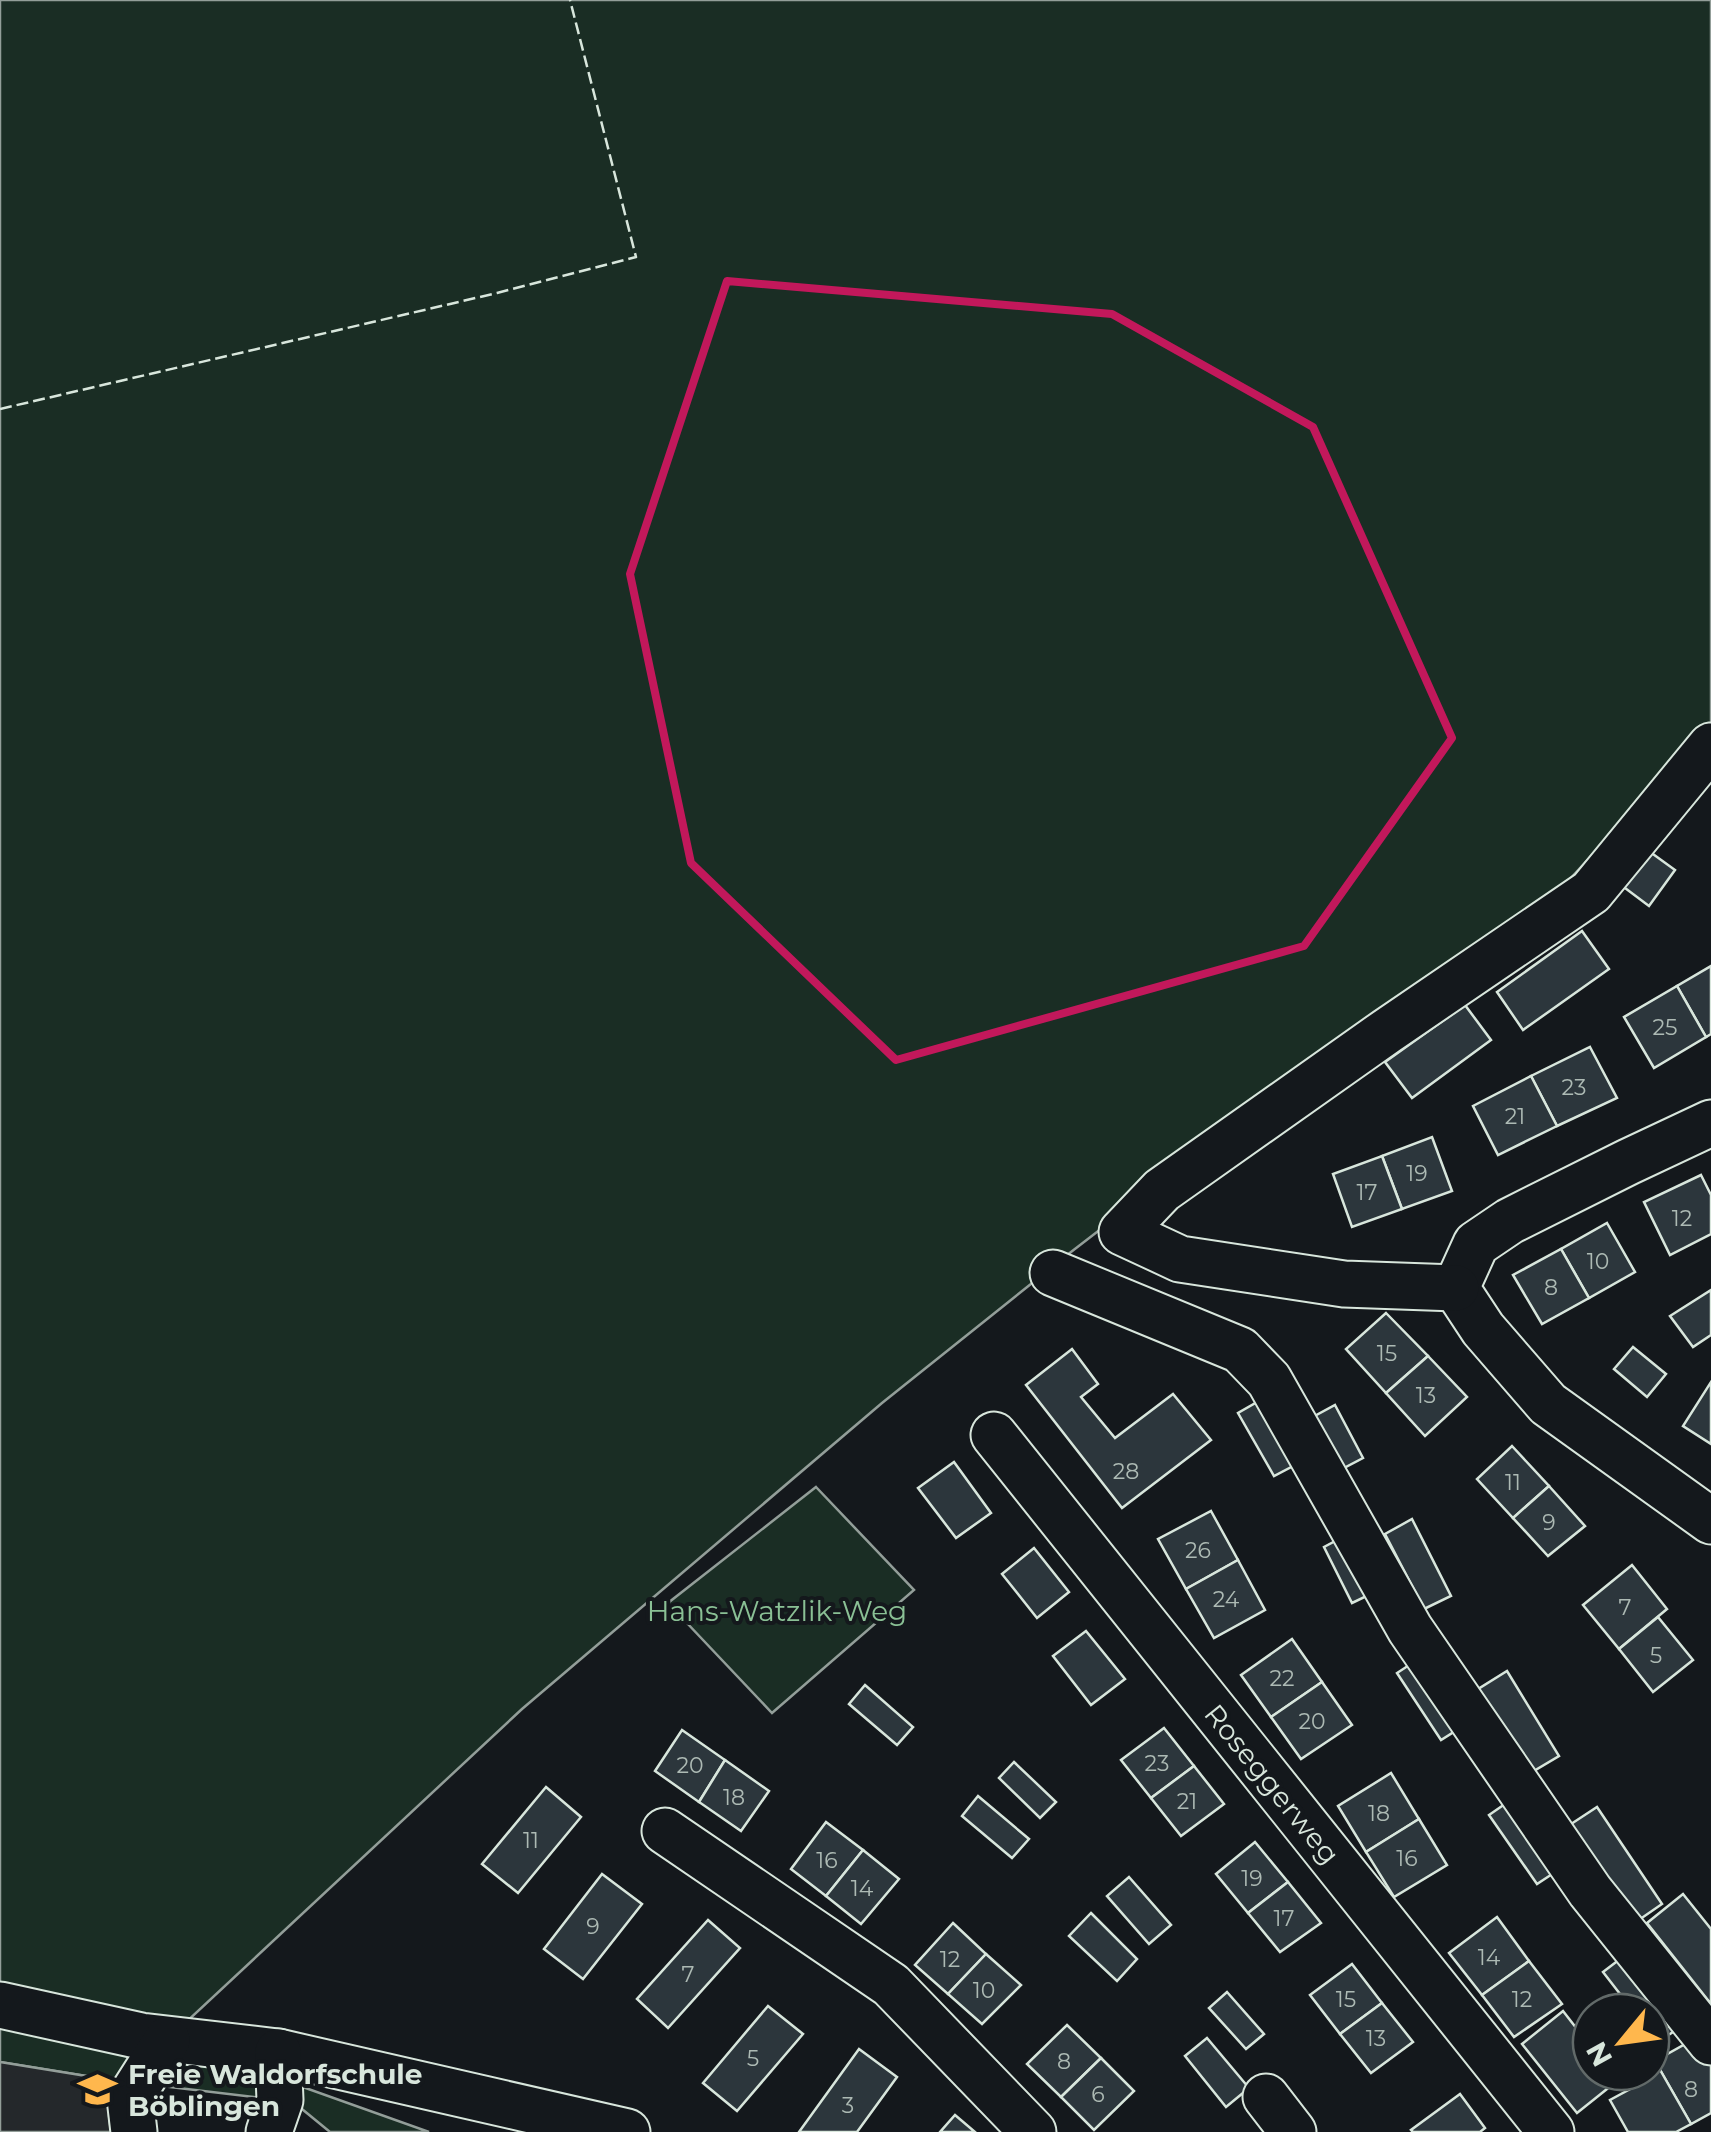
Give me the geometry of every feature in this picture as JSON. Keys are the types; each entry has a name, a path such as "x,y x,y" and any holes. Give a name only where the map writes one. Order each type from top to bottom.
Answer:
{"street":[{"path":"1456,1288 1344,1284 1180,1259 1122,1232 1162,1190 1591,892 1711,746"},
{"path":"1456,1288 1476,1244 1510,1221 1711,1123"},
{"path":"1053,1274 1240,1350 1268,1380 1410,1629 1590,1891 1711,2042"},
{"path":"1456,1288 1483,1330 1548,1404 1711,1521"},
{"name":"Roseggerweg","path":"994,1435 1550,2132"},
{"path":"666,1832 891,1986 1034,2132"},
{"path":"0,2005 141,2036 278,2052 627,2132"},
{"path":"134,2132 130,2098 167,2040"},
{"path":"268,2132 280,2100 278,2052"},
{"path":"1266,2097 1293,2132"}],"highlighted area":[{"path":"727,281 1112,314 1313,427 1452,738 1304,946 896,1060 691,863 630,574"}],"green space":[{"path":"0,0 1711,0 1711,726 1569,880 1197,1155 882,1403 522,1709 168,2039 429,2132 330,2132 297,2105 280,2100 0,2062"},
{"name":"Hans-Watzlik-Weg","path":"816,1487 914,1590 772,1713 668,1603"}],"shaded area":[{"path":"0,2062 111,2080 111,2132 0,2132"}],"building":[{"path":"1646,849 1675,870 1649,906 1621,885"},
{"path":"1582,931 1609,969 1523,1030 1497,992"},
{"path":"1711,966 1711,1034 1706,1037 1677,986"},
{"path":"1677,986 1706,1037 1654,1068 1624,1017"},
{"path":"1465,1005 1491,1040 1412,1098 1385,1062"},
{"path":"1590,1047 1617,1098 1557,1126 1531,1076"},
{"path":"1531,1076 1557,1126 1498,1155 1473,1106"},
{"path":"1432,1137 1452,1191 1402,1209 1382,1156"},
{"path":"1382,1156 1402,1209 1352,1227 1333,1174"},
{"path":"1701,1175 1711,1195 1711,1234 1670,1255 1644,1202"},
{"path":"1607,1223 1635,1272 1589,1298 1561,1249"},
{"path":"1561,1249 1589,1298 1542,1324 1513,1275"},
{"path":"1711,1290 1711,1335 1693,1347 1670,1316"},
{"path":"1386,1313 1428,1356 1386,1393 1346,1349"},
{"path":"1633,1347 1666,1374 1647,1397 1614,1369"},
{"path":"1072,1349 1098,1384 1081,1397 1115,1438 1173,1394 1211,1440 1122,1508 1026,1385"},
{"path":"1428,1356 1467,1397 1425,1436 1386,1393"},
{"path":"1711,1382 1711,1444 1683,1426"},
{"path":"1259,1401 1295,1465 1274,1476 1238,1413"},
{"path":"1335,1405 1363,1458 1340,1470 1311,1418"},
{"path":"1512,1446 1549,1486 1513,1518 1477,1479"},
{"path":"954,1462 991,1513 956,1538 918,1488"},
{"path":"1549,1486 1585,1526 1548,1556 1513,1518"},
{"path":"1211,1511 1238,1560 1186,1589 1158,1539"},
{"path":"1412,1519 1451,1596 1424,1609 1385,1534"},
{"path":"1343,1537 1371,1594 1352,1603 1324,1547"},
{"path":"1034,1548 1069,1592 1037,1618 1002,1574"},
{"path":"1238,1560 1265,1610 1214,1638 1186,1589"},
{"path":"1632,1565 1667,1609 1619,1649 1583,1605"},
{"path":"1658,1617 1693,1660 1653,1692 1619,1649"},
{"path":"1086,1631 1125,1679 1091,1705 1053,1656"},
{"path":"1292,1639 1322,1682 1271,1717 1241,1675"},
{"path":"1417,1660 1460,1728 1441,1740 1397,1673"},
{"path":"1507,1671 1559,1756 1527,1775 1475,1691"},
{"path":"1322,1682 1352,1725 1301,1759 1271,1717"},
{"path":"865,1685 913,1727 897,1745 849,1704"},
{"path":"1164,1728 1194,1766 1151,1798 1121,1760"},
{"path":"682,1730 725,1760 699,1802 655,1771"},
{"path":"725,1760 769,1791 741,1831 699,1802"},
{"path":"1014,1762 1056,1802 1040,1818 999,1778"},
{"path":"1194,1766 1224,1804 1181,1836 1151,1798"},
{"path":"1391,1773 1419,1819 1366,1852 1338,1806"},
{"path":"546,1787 581,1817 518,1893 482,1864"},
{"path":"1518,1795 1566,1865 1537,1884 1489,1815"},
{"path":"978,1796 1029,1839 1012,1858 962,1816"},
{"path":"1597,1807 1662,1904 1633,1924 1568,1826"},
{"path":"1419,1819 1447,1865 1394,1897 1366,1852"},
{"path":"826,1822 863,1850 826,1896 791,1869"},
{"path":"1255,1842 1288,1882 1248,1913 1216,1874"},
{"path":"863,1850 899,1879 861,1924 826,1896"},
{"path":"602,1874 642,1904 583,1979 544,1949"},
{"path":"1129,1877 1171,1925 1149,1944 1107,1896"},
{"path":"1288,1882 1321,1923 1280,1952 1248,1913"},
{"path":"1683,1894 1711,1929 1711,2004 1647,1923"},
{"path":"1091,1913 1137,1959 1117,1981 1069,1936"},
{"path":"1497,1917 1529,1961 1482,1995 1449,1953"},
{"path":"708,1920 740,1948 668,2028 637,1999"},
{"path":"953,1923 986,1954 948,1994 915,1965"},
{"path":"986,1954 1021,1985 982,2024 948,1994"},
{"path":"1624,1956 1652,1992 1618,1992 1603,1972"},
{"path":"1529,1961 1562,2004 1514,2037 1482,1995"},
{"path":"1352,1964 1382,2003 1340,2034 1310,1995"},
{"path":"1227,1992 1264,2034 1246,2049 1209,2008"},
{"path":"1382,2003 1413,2042 1371,2073 1340,2034"},
{"path":"768,2006 803,2034 737,2111 703,2083"},
{"path":"1563,2011 1571,2021 1571,2092 1603,2092 1577,2113 1522,2044"},
{"path":"1671,2018 1679,2028 1671,2033"},
{"path":"1067,2025 1101,2058 1061,2097 1027,2064"},
{"path":"1207,2038 1249,2088 1226,2107 1185,2056"},
{"path":"1696,2038 1711,2065 1711,2113 1691,2124 1671,2089 1671,2052"},
{"path":"859,2049 897,2077 857,2132 799,2132"},
{"path":"1101,2058 1134,2091 1094,2130 1061,2097"},
{"path":"1671,2089 1691,2124 1676,2132 1628,2132 1610,2100 1625,2092"},
{"path":"1460,2094 1485,2128 1480,2132 1411,2130"},
{"path":"955,2115 975,2132 940,2132"}],"fence":[{"path":"0,409 636,257 570,0"}],"place":[{"name":"Freie Waldorfschule Böblingen","path":"98,2090"}]}
